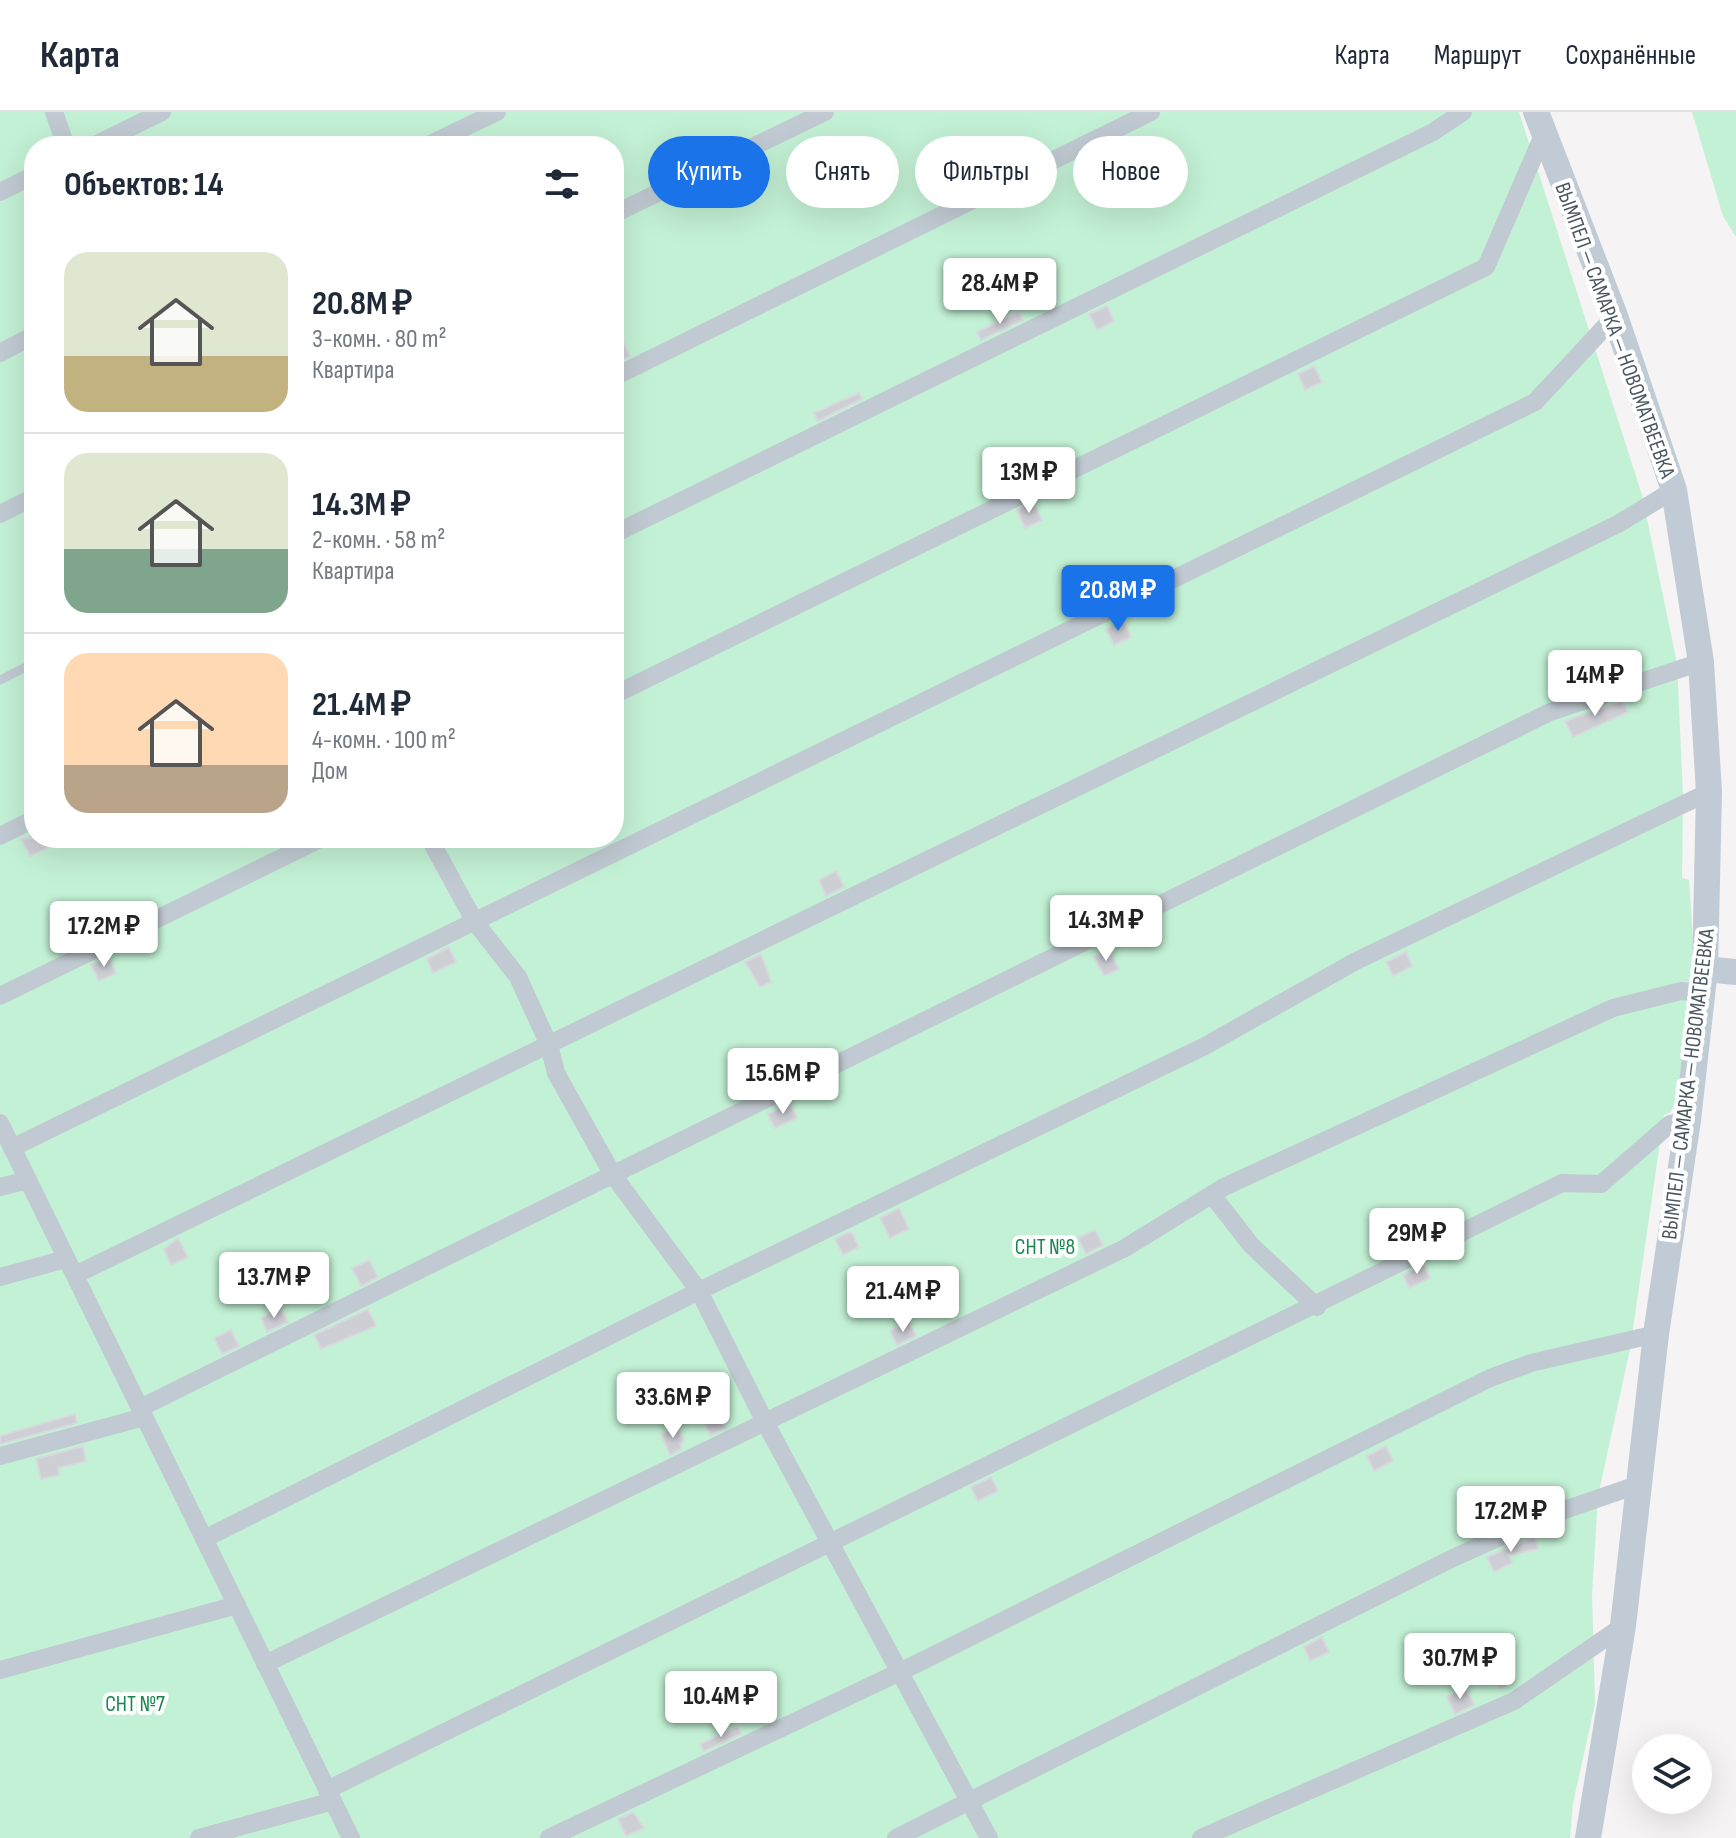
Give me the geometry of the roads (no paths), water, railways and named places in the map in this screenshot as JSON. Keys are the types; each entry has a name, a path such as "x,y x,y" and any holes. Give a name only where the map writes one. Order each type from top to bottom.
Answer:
{"main road":[{"name":"ВЫМПЕЛ — САМАРКА — НОВОМАТВЕЕВКА","path":"1540,122 1615,316 1674,490 1701,662 1709,792 1703,981 1688,1120 1656,1334 1623,1626 1588,1838"},
{"path":"1703,981 1736,972"}],"street":[{"path":"54,112 62,136"},
{"path":"113,136 162,112"},
{"path":"447,136 497,112"},
{"path":"624,209 825,112"},
{"path":"624,372 1151,112"},
{"path":"624,529 1419,139 1463,112"},
{"path":"624,690 1486,267 1540,122"},
{"path":"0,192 24,180"},
{"path":"12,1148 1535,402 1615,316"},
{"path":"0,353 24,340"},
{"path":"0,1277 70,1267 549,1045 1618,524 1674,490"},
{"path":"0,514 24,502"},
{"path":"0,1456 142,1413 613,1175 1550,712 1701,662"},
{"path":"204,1539 699,1291 1205,1046 1356,961 1709,792"},
{"path":"0,836 24,824"},
{"path":"0,996 302,848"},
{"path":"434,848 475,922 518,977 549,1045 556,1073 613,1175 699,1291 765,1422 902,1671 989,1838"},
{"path":"265,1664 1125,1248 1212,1195 1613,1008 1681,991 1703,981"},
{"path":"199,1838 330,1796 831,1543 1317,1307 1562,1183 1601,1184 1670,1124 1688,1120"},
{"path":"0,1123 351,1838"},
{"path":"0,1187 28,1180"},
{"path":"1212,1195 1251,1245 1317,1307"},
{"path":"549,1838 902,1671 1490,1378 1531,1363 1656,1334"},
{"path":"896,1838 1453,1558 1547,1516 1637,1485"},
{"path":"0,1670 237,1605"},
{"path":"1201,1838 1514,1701 1623,1626"}],"lane":[{"path":"0,680 24,668"}],"park label":[{"name":"СНТ №8","path":"1045,1246"},
{"name":"СНТ №7","path":"135,1703"}]}
